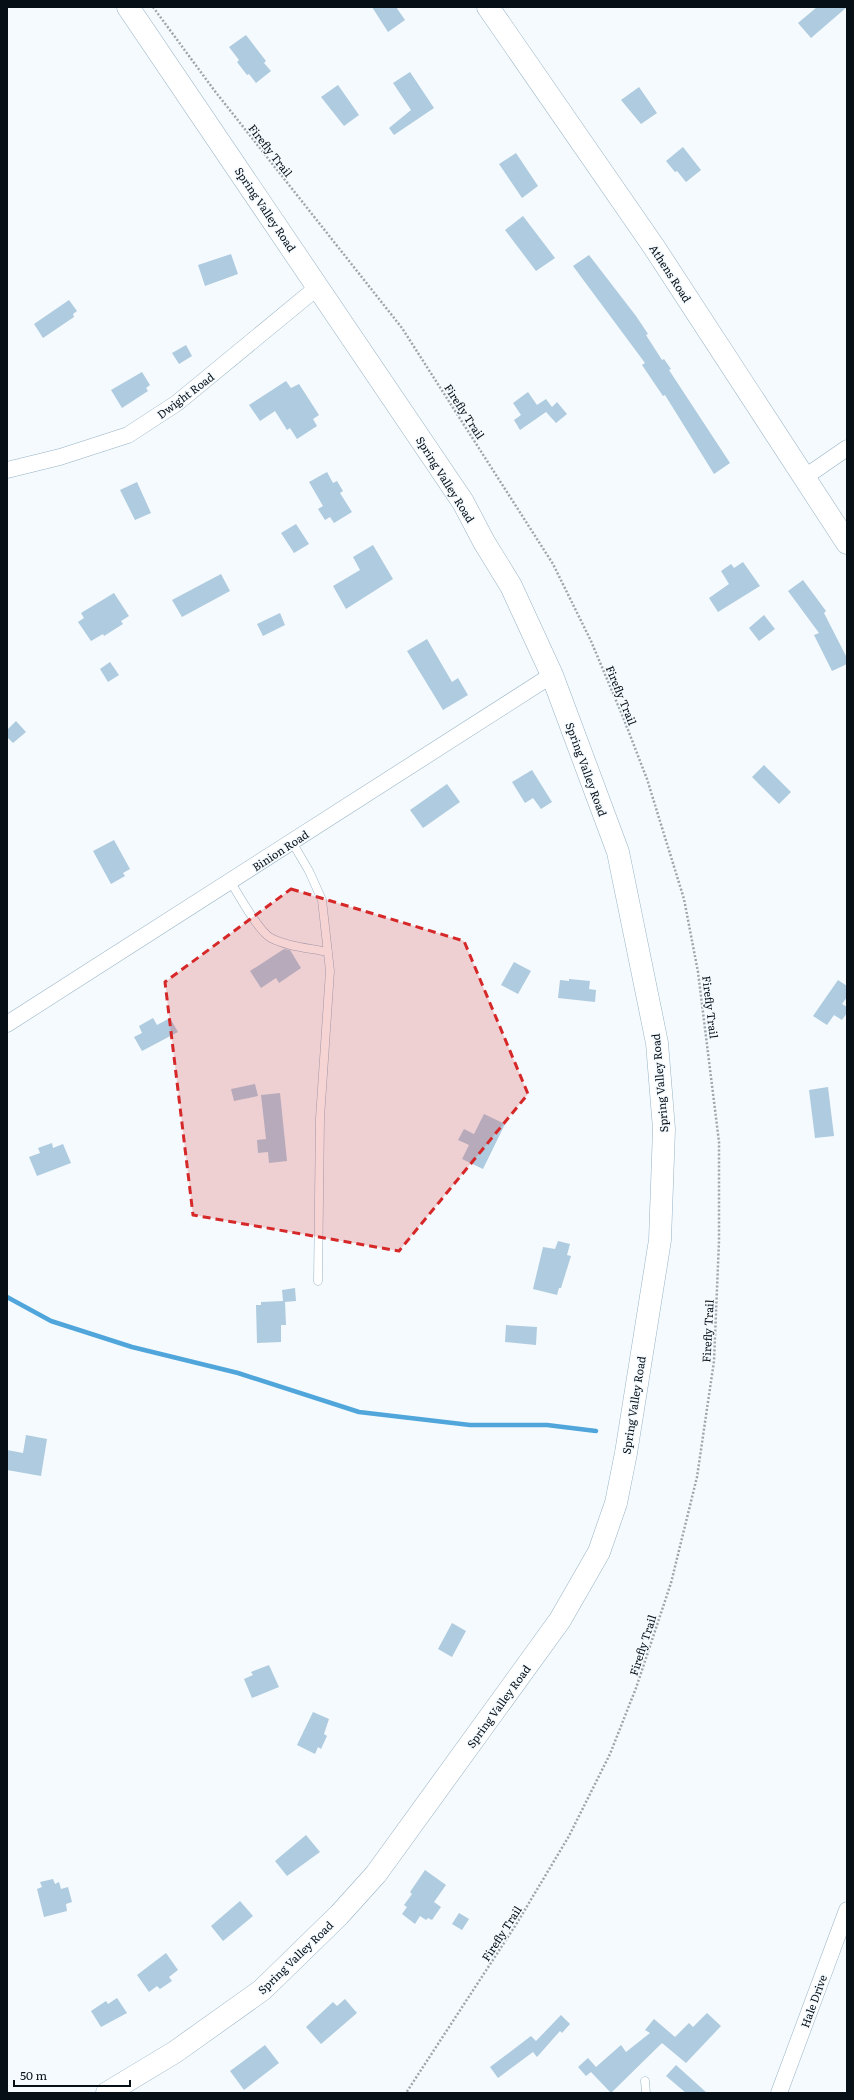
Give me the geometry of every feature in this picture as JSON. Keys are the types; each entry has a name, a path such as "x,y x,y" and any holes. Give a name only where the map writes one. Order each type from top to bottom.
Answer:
{"street":[{"name":"Spring Valley Road","path":"107,2093 175,2052 262,1990 339,1916 376,1874 560,1620 599,1552 616,1503 660,1240 664,1129 657,1043 622,863 552,675 511,586 484,542 463,502 319,286 128,7"},
{"name":"Athens Road","path":"488,7 654,247 847,542"},
{"name":"Dwight Road","path":"7,470 60,457 128,435 178,403 319,286"},
{"path":"805,476 847,448"},
{"name":"Binion Road","path":"7,1024 552,675"},
{"name":"Hale Drive","path":"779,2093 847,1910"}],"lane":[{"path":"292,842 309,871 322,900 330,972 320,1118 318,1281"},
{"path":"230,881 257,923 270,938 288,944 328,952"},
{"path":"645,2081 646,2093"}],"path":[{"name":"Firefly Trail","path":"152,7 214,90 402,328 557,571 591,641 626,724 646,779 684,899 698,972 719,1142 719,1241 714,1361 697,1477 670,1583 636,1688 610,1754 569,1836 517,1924 406,2093"}],"highlighted area":[{"path":"291,889 464,941 528,1094 399,1251 193,1215 165,982"}],"building":[{"path":"372,7 396,7 405,20 388,32"},
{"path":"817,7 847,7 811,38 798,23"},
{"path":"246,35 266,61 264,63 271,71 256,83 249,74 247,75 237,62 239,60 229,47"},
{"path":"410,72 434,108 394,135 389,128 411,110 393,83"},
{"path":"338,85 359,115 344,126 321,97"},
{"path":"639,87 657,113 641,124 621,100"},
{"path":"683,147 701,170 686,182 666,161"},
{"path":"516,153 538,186 522,198 499,164"},
{"path":"523,216 555,258 536,271 505,230"},
{"path":"231,254 238,274 205,286 198,265"},
{"path":"589,255 636,316 648,334 646,335 662,360 664,359 671,369 669,370 730,463 714,474 665,395 663,396 642,365 645,363 573,266"},
{"path":"69,300 77,311 73,314 74,317 43,338 34,324"},
{"path":"186,345 192,356 179,364 172,353"},
{"path":"142,372 150,385 146,388 148,391 122,408 111,390"},
{"path":"286,381 291,388 299,384 319,415 313,419 317,426 297,439 290,428 287,430 275,411 260,421 249,405"},
{"path":"528,392 537,405 546,399 552,407 557,402 567,414 556,423 546,412 520,430 514,420 521,415 513,403"},
{"path":"327,472 333,483 337,481 343,491 340,493 352,512 334,523 330,517 325,520 318,509 323,506 309,482"},
{"path":"137,482 151,513 135,520 120,490"},
{"path":"296,524 309,544 294,553 281,533"},
{"path":"373,545 393,579 346,609 333,586 360,570 353,557"},
{"path":"743,562 760,586 718,612 709,598 729,584 721,571 731,564 734,568"},
{"path":"221,574 230,591 182,617 172,600"},
{"path":"803,580 826,611 824,613 847,658 847,664 832,671 814,635 819,633 788,591"},
{"path":"114,593 129,616 121,621 123,624 104,636 103,634 91,641 78,622 84,618 81,613"},
{"path":"280,613 285,625 263,636 257,624"},
{"path":"764,615 775,629 759,641 749,628"},
{"path":"427,639 452,682 458,678 468,695 443,710 407,651"},
{"path":"110,662 119,675 108,682 100,669"},
{"path":"16,721 26,732 13,743 7,737 7,730"},
{"path":"764,765 791,792 779,804 752,777"},
{"path":"532,770 552,802 541,809 533,798 525,803 512,782"},
{"path":"447,784 460,802 423,828 410,810"},
{"path":"114,840 130,869 123,873 125,876 111,884 93,851"},
{"path":"284,949 290,950 301,968 279,983 276,978 261,988 250,971"},
{"path":"514,962 531,971 518,994 501,985"},
{"path":"569,979 590,981 589,989 596,990 595,1002 558,998 560,980 569,981"},
{"path":"838,980 847,986 847,997 842,1004 847,1007 847,1013 842,1020 834,1015 827,1025 813,1016"},
{"path":"153,1018 157,1025 170,1018 178,1032 142,1051 134,1037 142,1033 139,1026"},
{"path":"255,1084 258,1096 234,1101 231,1089"},
{"path":"828,1087 834,1136 815,1138 809,1090"},
{"path":"280,1093 287,1161 269,1163 268,1152 258,1153 257,1140 266,1139 261,1095"},
{"path":"484,1114 505,1124 483,1169 462,1159 469,1145 458,1140 464,1129 474,1134"},
{"path":"52,1143 53,1148 63,1144 71,1163 37,1176 29,1157 40,1153 38,1148"},
{"path":"558,1241 570,1244 567,1255 571,1256 561,1288 559,1288 557,1295 533,1289 543,1247 555,1249"},
{"path":"295,1288 296,1301 285,1302 286,1325 281,1325 281,1342 257,1343 256,1305 261,1305 261,1302 283,1301 282,1290"},
{"path":"506,1325 537,1327 536,1345 505,1342"},
{"path":"26,1435 47,1439 41,1476 7,1470 7,1450 23,1453"},
{"path":"452,1623 466,1631 452,1657 438,1649"},
{"path":"269,1665 279,1687 252,1698 244,1679 253,1675 251,1672"},
{"path":"313,1712 329,1719 324,1734 327,1736 321,1749 318,1747 315,1754 297,1745"},
{"path":"306,1835 320,1852 287,1876 275,1861"},
{"path":"425,1870 446,1885 434,1902 441,1907 432,1920 428,1918 426,1920 420,1916 415,1924 402,1914 407,1907 404,1905 412,1894 410,1892"},
{"path":"53,1879 55,1884 59,1882 61,1889 68,1887 72,1902 66,1904 67,1911 44,1917 37,1889 42,1887 40,1882"},
{"path":"240,1901 253,1916 223,1941 211,1926"},
{"path":"459,1913 469,1919 462,1930 452,1924"},
{"path":"166,1953 178,1970 169,1977 172,1981 160,1989 157,1986 149,1992 137,1975"},
{"path":"117,1998 127,2013 101,2027 91,2011 106,2001 108,2004"},
{"path":"345,1999 357,2013 321,2044 306,2027 333,2002 337,2006"},
{"path":"707,2013 721,2026 686,2063 662,2043 611,2093 591,2072 586,2076 578,2067 588,2058 596,2067 621,2045 626,2052 650,2033 645,2030 654,2019 675,2037 689,2023 693,2027"},
{"path":"561,2015 570,2024 562,2033 560,2031 537,2057 533,2052 498,2078 490,2067 531,2036 536,2041"},
{"path":"265,2045 279,2063 244,2090 230,2071"},
{"path":"676,2065 707,2093 686,2093 666,2076"}],"waterway":[{"path":"7,1297 51,1321 132,1347 238,1373 359,1412 470,1425 547,1425 596,1431"}]}
